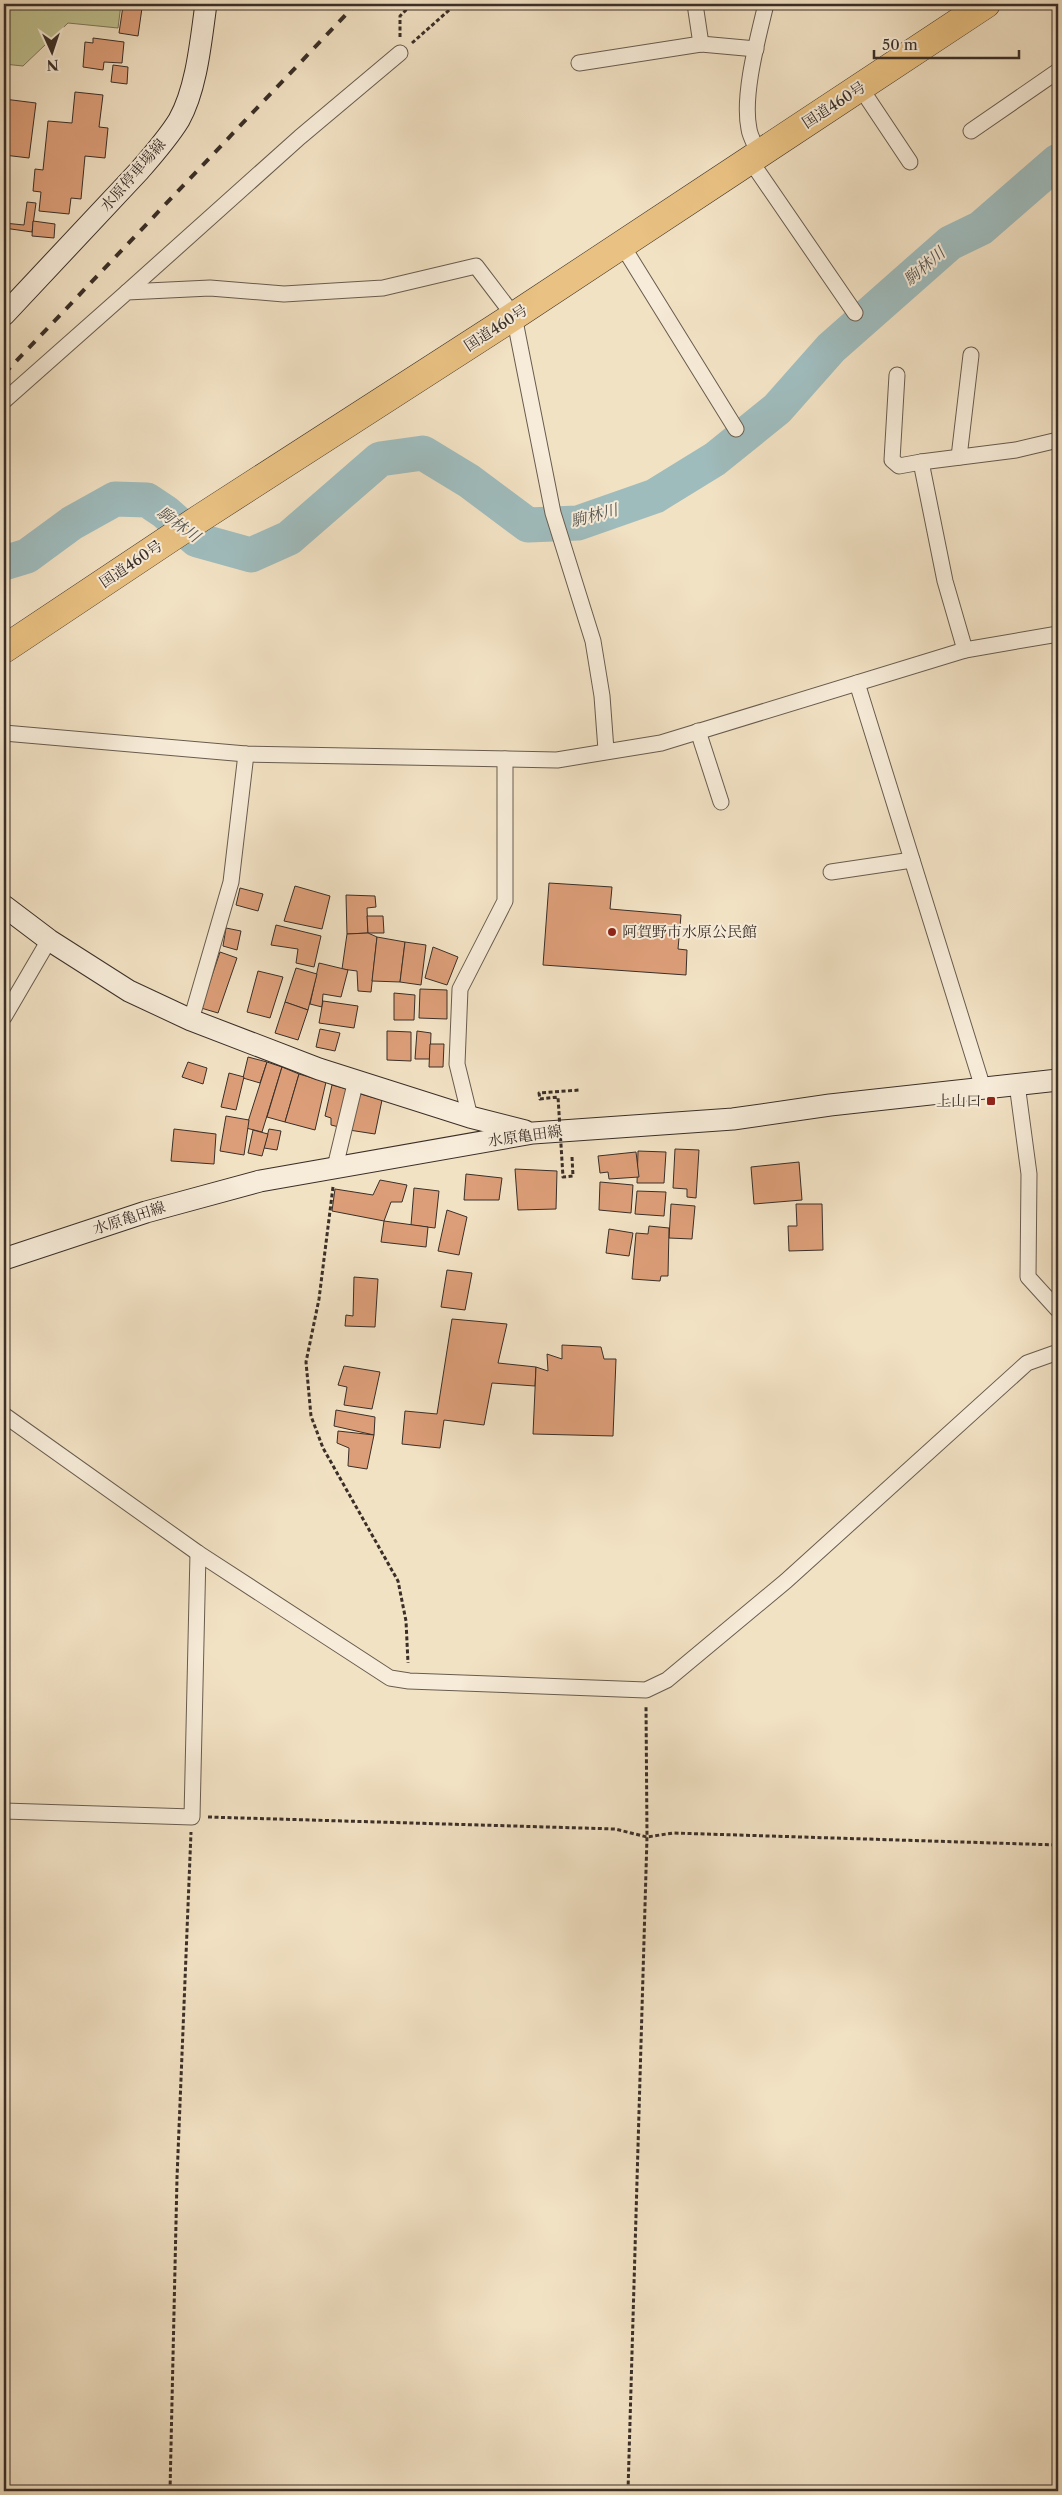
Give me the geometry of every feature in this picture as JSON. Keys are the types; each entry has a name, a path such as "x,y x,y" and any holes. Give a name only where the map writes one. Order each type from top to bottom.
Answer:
{"highway":[{"name":"国道460号","path":"4,649 199,518 514,316 986,4"}],"main road":[{"name":"水原停車場線","path":"4,315 139,171 180,118 192,83 206,4"},
{"path":"4,906 49,940 130,991 191,1020 318,1069 470,1117 532,1132"},
{"name":"水原亀田線","path":"4,1259 207,1194 335,1167 532,1132 733,1119 830,1105 1058,1080"}],"street":[{"path":"695,4 701,44"},
{"path":"766,4 756,49 748,108 749,130 755,157 855,313"},
{"path":"579,62 701,44 756,49"},
{"path":"4,401 300,137 400,53"},
{"path":"971,131 1058,71"},
{"path":"860,87 910,162"},
{"path":"622,245 736,429"},
{"path":"127,292 210,288 284,294 383,288 476,266 514,316 553,513 593,641 602,696 606,750"},
{"path":"959,457 970,355"},
{"path":"897,375 892,460 899,466 1016,450 1058,440"},
{"path":"921,462 945,581 965,650"},
{"path":"4,733 246,754 557,760 606,750 661,743 965,650 1058,634"},
{"path":"857,683 983,1088"},
{"path":"698,732 722,802"},
{"path":"191,1020 232,882 246,754"},
{"path":"470,1117 457,1064 460,989 506,901 505,759"},
{"path":"831,872 912,860"},
{"path":"4,1017 49,940"},
{"path":"335,1167 356,1080"},
{"path":"1018,1084 1029,1174 1028,1277 1058,1310"},
{"path":"4,1414 198,1552 390,1678 409,1681 646,1690 667,1680 786,1581 1027,1363 1058,1352"},
{"path":"4,1811 192,1817 198,1552"}],"path":[{"path":"400,53 400,16 412,4"},
{"path":"400,53 456,4"},
{"path":"572,1157 573,1176 563,1177 558,1097 540,1099 539,1093 580,1090"},
{"path":"335,1167 319,1299 306,1362 310,1416 323,1448 398,1581 406,1621 409,1681"},
{"path":"628,2491 647,1837 646,1690"},
{"path":"170,2491 177,2178 192,1817 615,1829 647,1837 673,1833 1058,1845"}],"green space":[{"path":"4,4 121,4 118,28 68,23 23,66 4,64"}],"building":[{"path":"123,6 142,8 138,36 119,33"},
{"path":"93,38 124,42 122,63 104,62 103,70 83,67 85,42 93,43"},
{"path":"113,65 128,67 127,84 111,82"},
{"path":"75,92 103,95 99,127 108,128 105,158 85,156 81,199 71,198 69,214 39,211 41,192 33,191 35,169 43,170 48,121 72,123"},
{"path":"4,99 36,103 29,158 4,155"},
{"path":"27,202 36,203 32,232 4,228 4,223 24,225"},
{"path":"33,221 55,224 54,238 32,236"},
{"name":"阿賀野市水原公民館","path":"549,883 612,887 610,909 681,915 678,949 687,950 686,975 543,965"},
{"path":"295,886 330,896 322,929 284,921"},
{"path":"240,888 263,894 258,911 236,905"},
{"path":"346,895 375,896 376,907 367,908 368,933 347,934"},
{"path":"367,916 383,916 384,933 368,933"},
{"path":"276,925 321,936 314,967 296,963 298,949 271,945"},
{"path":"226,928 241,931 237,950 223,946"},
{"path":"368,933 377,937 371,992 358,991 357,971 342,969 347,934"},
{"path":"377,937 405,942 400,982 372,981"},
{"path":"405,942 426,945 421,985 400,982"},
{"path":"433,947 458,957 447,985 425,978"},
{"path":"220,952 237,958 218,1013 201,1008"},
{"path":"319,963 348,970 341,997 323,994 322,1007 310,1004"},
{"path":"296,968 317,974 308,1010 285,1002"},
{"path":"258,971 283,977 270,1018 247,1012"},
{"path":"420,989 447,990 447,1019 419,1018"},
{"path":"394,993 415,995 414,1020 394,1020"},
{"path":"323,1001 358,1006 354,1028 319,1023"},
{"path":"285,1002 308,1010 298,1040 275,1033"},
{"path":"320,1029 340,1033 335,1051 316,1047"},
{"path":"387,1031 411,1032 411,1061 387,1060"},
{"path":"417,1031 431,1033 430,1059 415,1059"},
{"path":"430,1044 444,1044 443,1067 429,1067"},
{"path":"248,1057 267,1062 260,1083 243,1078"},
{"path":"188,1062 207,1068 203,1084 182,1077"},
{"path":"267,1062 282,1067 262,1132 246,1128"},
{"path":"282,1067 299,1074 285,1122 267,1117"},
{"path":"229,1073 244,1077 236,1110 221,1107"},
{"path":"299,1074 326,1082 315,1130 285,1122"},
{"path":"332,1085 351,1090 343,1128 331,1125 331,1118 325,1116"},
{"path":"357,1093 382,1100 375,1134 349,1130"},
{"path":"226,1116 249,1120 244,1155 220,1151"},
{"path":"174,1129 216,1134 214,1164 171,1161"},
{"path":"269,1129 281,1131 277,1150 264,1148"},
{"path":"253,1130 268,1134 262,1156 248,1153"},
{"path":"675,1149 699,1150 696,1198 687,1197 687,1189 673,1188"},
{"path":"638,1151 666,1152 664,1183 637,1183"},
{"path":"636,1152 639,1177 609,1179 608,1172 600,1173 598,1156"},
{"path":"799,1162 802,1200 754,1204 751,1167"},
{"path":"515,1169 557,1171 556,1209 518,1210"},
{"path":"466,1174 502,1178 499,1200 464,1200"},
{"path":"380,1180 407,1185 402,1202 391,1202 384,1221 332,1211 335,1189 373,1195"},
{"path":"600,1182 633,1185 631,1213 599,1210"},
{"path":"414,1188 439,1191 435,1228 411,1225"},
{"path":"637,1191 666,1192 664,1216 635,1214"},
{"path":"671,1204 695,1206 692,1239 669,1238"},
{"path":"796,1204 822,1204 823,1250 789,1251 788,1226 797,1226"},
{"path":"447,1210 467,1217 459,1255 438,1251"},
{"path":"384,1221 428,1227 426,1247 381,1242"},
{"path":"649,1226 669,1228 668,1276 661,1276 660,1281 632,1279 636,1233 648,1234"},
{"path":"609,1229 633,1233 629,1256 606,1253"},
{"path":"447,1270 472,1273 465,1310 441,1307"},
{"path":"354,1277 378,1279 375,1327 345,1326 346,1315 353,1316"},
{"path":"452,1319 507,1324 498,1363 536,1367 535,1386 492,1383 484,1425 444,1420 440,1448 402,1444 405,1411 437,1414"},
{"path":"562,1345 601,1347 604,1359 616,1359 613,1436 533,1434 536,1367 548,1371 547,1354 562,1359"},
{"path":"344,1366 380,1372 372,1409 344,1405 347,1387 338,1385"},
{"path":"336,1410 375,1417 374,1435 334,1426"},
{"path":"338,1431 374,1435 367,1469 348,1466 349,1448 337,1443"}],"waterway":[{"name":"駒林川","path":"4,563 27,556 72,523 115,499 147,500 165,512 197,540 251,555 289,538 380,459 423,453 469,481 528,525 578,523 655,496 715,459 777,409 831,348 950,243 981,228 1058,161"}],"railway":[{"path":"4,374 356,4"}],"place":[{"name":"阿賀野市水原公民館","path":"612,932"},
{"name":"上山口","path":"991,1101"}]}
